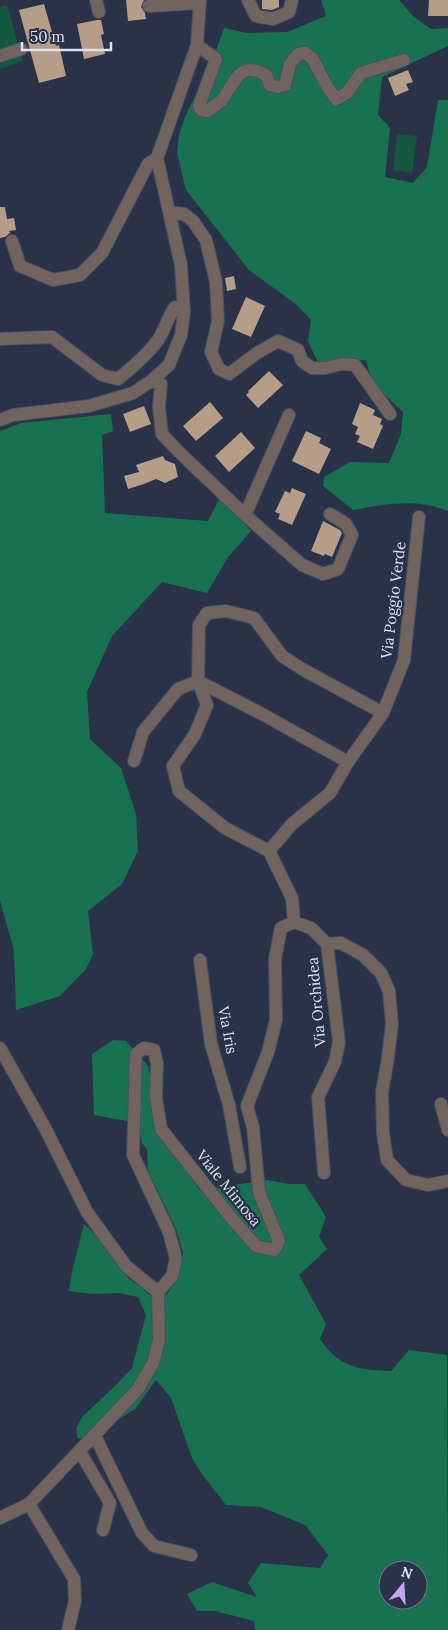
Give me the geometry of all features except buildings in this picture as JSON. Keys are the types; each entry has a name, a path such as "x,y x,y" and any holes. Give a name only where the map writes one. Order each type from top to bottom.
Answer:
{"street":[{"path":"248,0 256,16 273,19 289,12 292,0"},
{"path":"0,420 13,415 90,406 133,393 151,381 168,365 181,335 184,312 181,265 157,158 197,45 200,2 149,6"},
{"path":"197,45 216,59 198,106 202,110 208,110 221,101 234,78 247,70 257,70 266,74 270,85 278,87 285,85 290,64 298,54 305,53 312,58 328,88 336,98 347,93 361,73 404,60"},
{"path":"0,56 20,49"},
{"path":"12,241 20,266 53,280 80,275 102,253 148,164 157,158"},
{"path":"170,212 184,214 193,221 206,240 216,282 218,322 212,352 219,369 229,374 257,353 278,341 298,350 302,361 312,368 325,368 342,364 355,365 390,414"},
{"path":"0,339 52,337 102,375 118,379 139,363 160,338 168,318 175,307 184,312"},
{"path":"151,381 161,384 159,408 162,434 245,516 302,565 323,574 338,570 352,535 346,524 330,514"},
{"path":"245,516 289,415"},
{"name":"Via Poggio Verde","path":"269,851 292,824 330,793 348,762 383,713 404,660 419,517"},
{"path":"294,922 292,898 269,851 225,828 179,791 173,766 195,734 207,705 198,681 199,625 207,613 226,611 254,618 282,656 383,713"},
{"path":"134,761 143,732 178,689 198,681 348,762"},
{"path":"229,1105 247,1106 268,1052 276,1020 275,959 281,928 294,922 311,928 327,944 342,944 363,955 381,973 389,991 392,1024 382,1092 383,1133 387,1160 406,1180 428,1186 448,1181"},
{"name":"Via Orchidea","path":"324,1173 318,1098 335,1062 339,1042 327,944"},
{"name":"Via Iris","path":"200,960 211,1044 229,1105 240,1167"},
{"path":"0,1048 45,1128 87,1212 126,1266 158,1292 159,1340 153,1363 138,1389 29,1504 0,1518"},
{"name":"Viale Mimosa","path":"158,1292 172,1276 176,1259 169,1232 133,1155 136,1054 144,1048 154,1050 157,1063 156,1097 161,1129 256,1246 274,1250 279,1240 259,1192 253,1127 247,1106"},
{"path":"442,1104 448,1130"},
{"path":"95,1436 142,1533 154,1546 191,1555"},
{"path":"80,1452 110,1503 102,1530"},
{"path":"29,1504 74,1579 75,1601 68,1630"}],"green space":[{"path":"321,0 399,0 413,16 431,29 448,28 448,46 382,77 378,115 390,128 385,177 413,183 427,167 438,100 448,100 448,511 413,503 389,504 353,510 323,486 324,477 350,462 389,463 401,434 403,412 372,383 366,360 318,362 308,342 311,320 297,305 249,270 186,190 177,153 179,135 185,117 213,59 224,28 247,33 287,32 326,16"},
{"path":"7,5 23,61 0,69 0,7"},
{"path":"397,134 417,136 412,173 393,170"},
{"path":"111,414 113,431 102,435 105,513 208,521 220,498 251,531 228,557 207,593 162,582 112,636 87,692 90,739 121,768 136,814 138,851 122,884 88,911 93,954 86,969 60,996 16,1010 14,950 0,901 0,431 21,423"},
{"path":"113,1040 126,1041 148,1066 152,1085 153,1111 199,1190 268,1180 288,1184 305,1184 326,1217 319,1237 327,1249 299,1275 326,1324 320,1339 334,1356 359,1368 391,1371 409,1350 447,1355 448,1630 255,1630 254,1621 215,1611 197,1611 187,1594 212,1582 257,1597 248,1583 261,1563 320,1568 328,1555 305,1525 261,1507 226,1505 192,1458 171,1398 156,1380 135,1409 119,1419 104,1421 89,1435 78,1439 76,1429 82,1417 132,1368 146,1315 138,1297 118,1293 92,1294 69,1291 84,1224 99,1238 116,1264 131,1281 142,1287 149,1295 167,1294 178,1276 183,1253 176,1229 148,1171 147,1149 142,1143 138,1123 94,1115 92,1054"}]}
